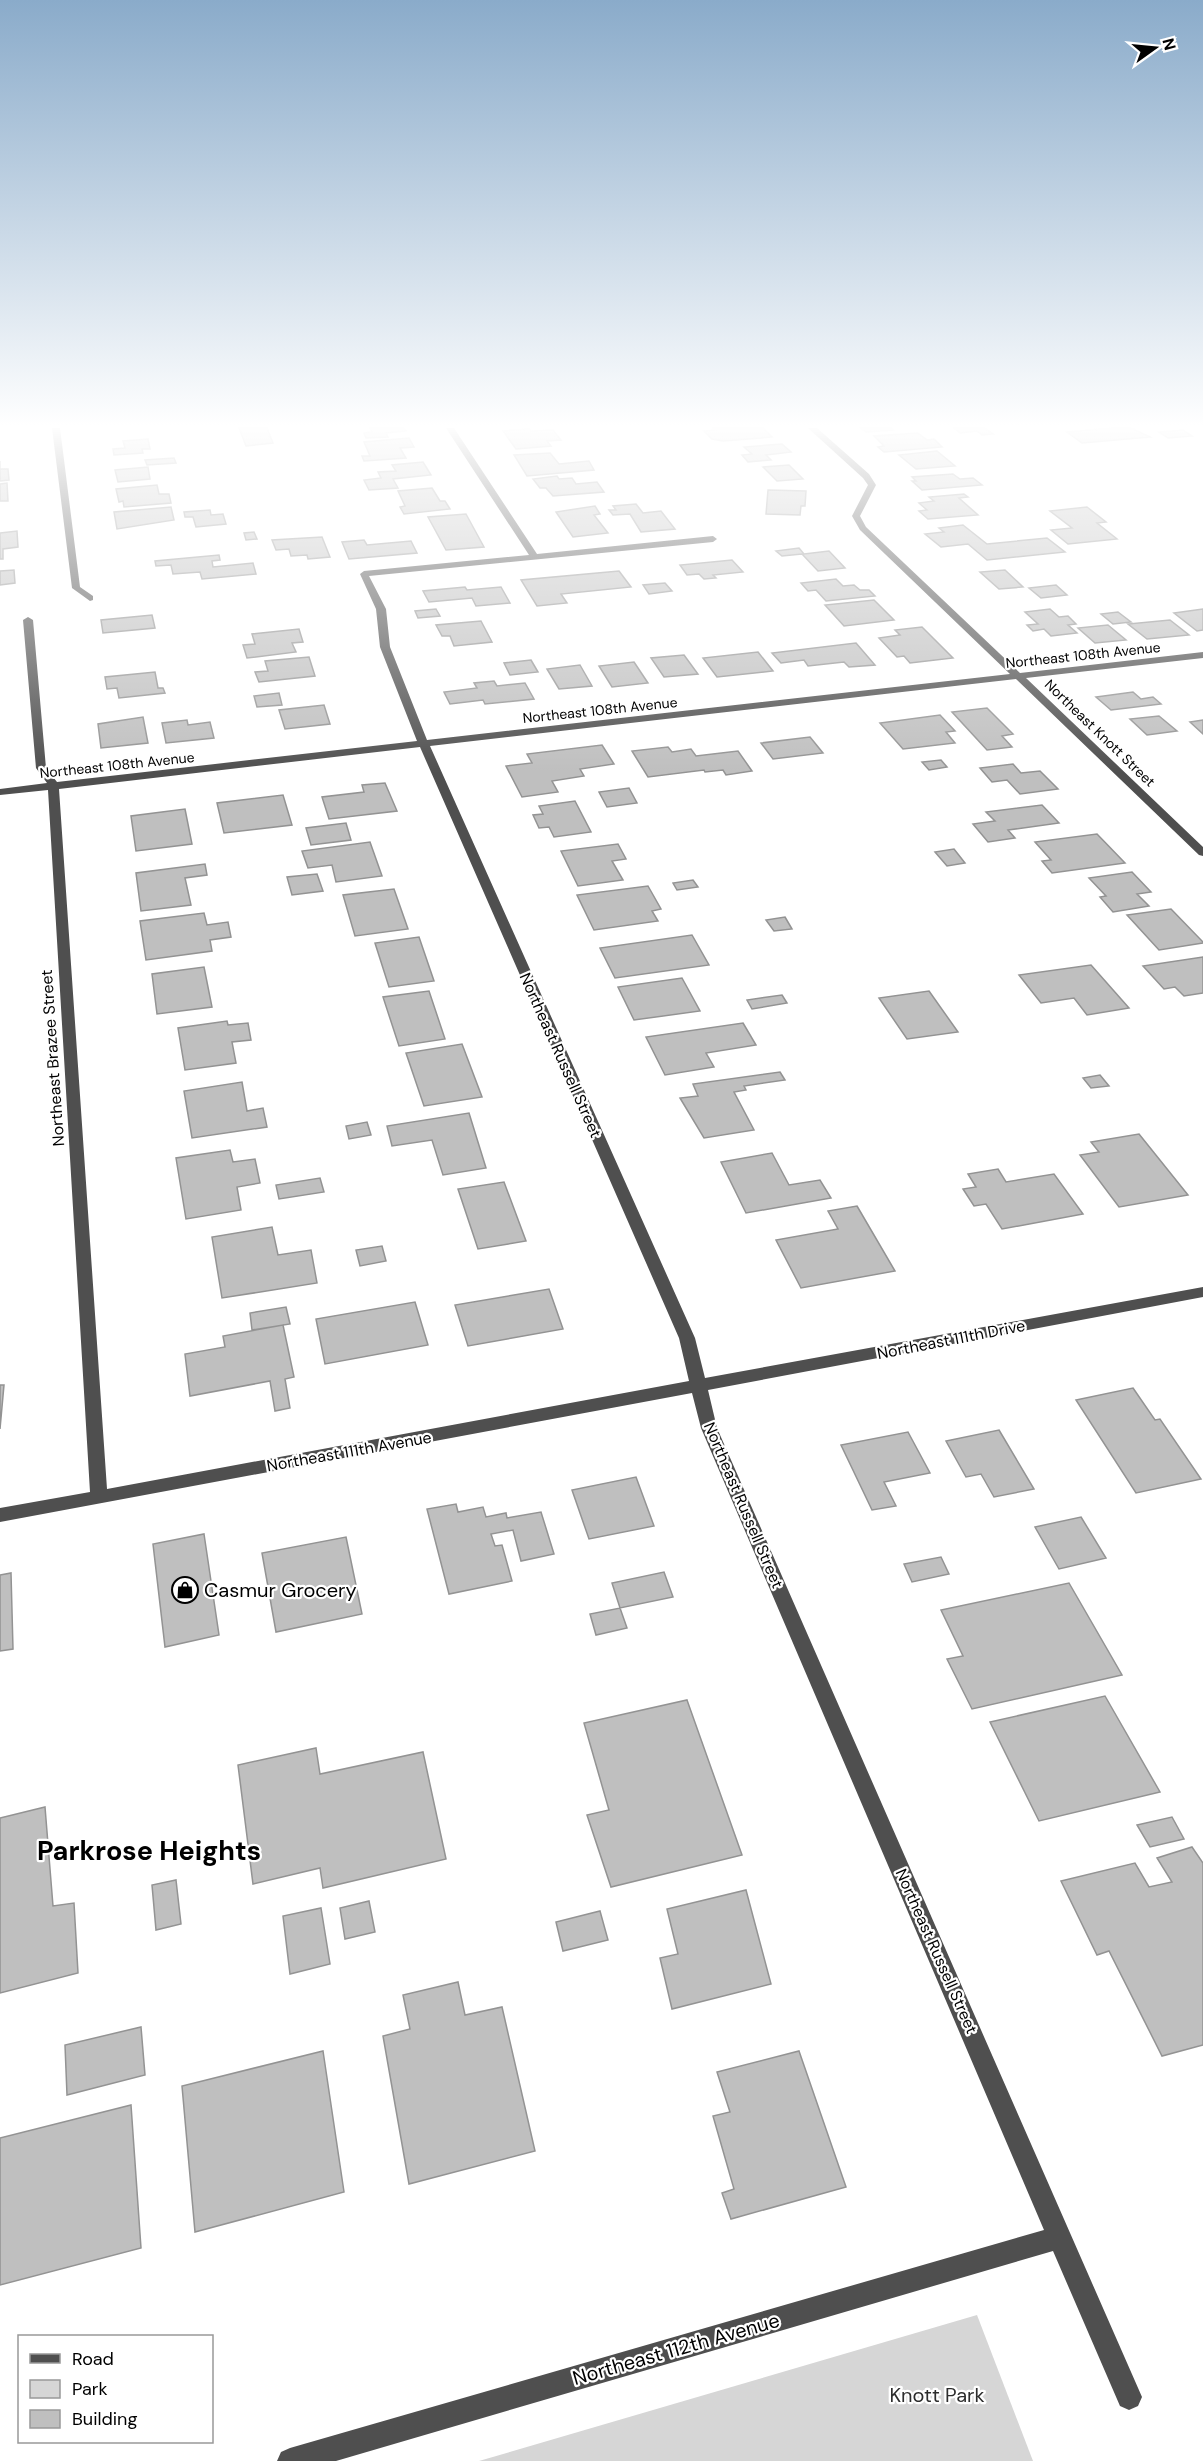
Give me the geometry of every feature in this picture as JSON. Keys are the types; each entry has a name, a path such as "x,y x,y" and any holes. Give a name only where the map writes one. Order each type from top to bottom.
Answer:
{"street":[{"path":"70,543 76,588 90,598"},
{"path":"526,543 535,557 675,543"},
{"name":"Northeast Knott Street","path":"878,543 1203,853"},
{"name":"Northeast Russell Street","path":"535,557 364,573 381,609 386,647 423,743 687,1338 709,1428 1129,2397"},
{"name":"Northeast Brazee Street","path":"28,620 41,768 53,785 99,1497"},
{"name":"Northeast 108th Avenue","path":"0,792 1203,656"},
{"name":"Northeast 111th Drive","path":"699,1386 1203,1292"},
{"name":"Northeast 111th Avenue","path":"0,1515 699,1386"},
{"name":"Northeast 112th Avenue","path":"290,2461 1061,2237"}],"green space":[{"name":"Knott Park","path":"977,2315 1033,2461 479,2461"}],"building":[{"path":"0,543 18,543 18,547 3,549 3,559 0,559"},
{"path":"273,543 324,543 330,557 308,559 307,555 291,556 289,549 276,550"},
{"path":"342,543 366,543 367,545 412,543 417,553 349,559"},
{"path":"442,543 482,543 484,547 446,550"},
{"path":"936,543 1053,543 1065,552 987,560 968,544 941,547"},
{"path":"799,548 804,554 829,551 845,568 818,571 802,554 782,556 776,551"},
{"path":"219,555 220,560 212,561 213,567 253,563 256,574 202,579 200,572 173,574 171,565 156,566 155,561"},
{"path":"732,560 743,572 713,575 716,578 704,579 699,574 687,575 680,565"},
{"path":"14,570 15,583 0,585 0,571"},
{"path":"1005,570 1023,587 999,589 980,572"},
{"path":"619,571 631,587 561,594 567,603 537,606 521,580"},
{"path":"836,579 843,586 854,585 860,590 869,590 875,596 826,601 816,590 808,591 801,583"},
{"path":"665,583 672,591 649,594 643,585"},
{"path":"1056,585 1067,595 1041,598 1029,588"},
{"path":"465,587 467,590 501,587 510,603 476,606 472,598 429,602 423,591"},
{"path":"874,600 894,620 844,626 825,605"},
{"path":"436,609 440,616 418,618 415,611"},
{"path":"1050,609 1059,617 1068,616 1076,624 1068,625 1077,633 1051,636 1044,629 1033,631 1027,625 1038,624 1025,612"},
{"path":"1203,609 1203,630 1197,631 1174,613"},
{"path":"1118,612 1131,622 1113,624 1101,614"},
{"path":"152,615 155,628 103,633 101,620"},
{"path":"1170,620 1189,635 1147,639 1128,624"},
{"path":"481,621 492,642 454,646 450,636 442,636 436,625"},
{"path":"1108,625 1126,640 1095,643 1078,628"},
{"path":"922,627 953,658 910,663 904,656 897,657 879,638 900,635 895,630"},
{"path":"299,629 303,642 292,643 296,652 247,658 243,645 255,644 252,634"},
{"path":"856,643 875,665 849,667 844,662 808,666 804,660 781,663 772,653"},
{"path":"758,652 773,671 717,677 703,658"},
{"path":"684,655 698,674 664,677 651,658"},
{"path":"309,657 315,676 259,682 255,672 268,671 265,661"},
{"path":"531,660 538,672 510,675 504,663"},
{"path":"634,662 648,683 612,687 599,666"},
{"path":"580,665 592,686 559,689 547,669"},
{"path":"155,672 158,688 163,688 165,693 119,698 117,688 107,689 105,677"},
{"path":"494,681 497,686 525,683 534,699 485,704 483,700 450,704 444,692 477,688 474,683"},
{"path":"1133,692 1141,699 1153,697 1161,704 1111,710 1096,697"},
{"path":"279,693 282,705 257,707 254,696"},
{"path":"324,705 330,724 285,729 279,710"},
{"path":"987,708 1013,734 1002,736 1012,747 987,750 952,712"},
{"path":"940,715 955,731 946,732 955,743 903,749 880,723"},
{"path":"1159,716 1177,731 1147,735 1130,719"},
{"path":"143,717 148,743 101,748 98,724"},
{"path":"187,720 188,725 210,722 214,738 166,743 162,723"},
{"path":"1203,720 1203,734 1190,722"},
{"path":"810,737 823,753 773,759 761,743"},
{"path":"602,745 614,764 580,769 584,776 552,781 558,792 522,797 506,766 532,763 527,754"},
{"path":"668,747 672,752 691,749 696,756 738,751 752,771 726,775 723,770 705,772 704,770 648,777 632,751"},
{"path":"941,760 947,767 929,770 922,762"},
{"path":"1013,764 1021,773 1040,771 1058,789 1020,794 1007,780 992,782 980,768"},
{"path":"385,783 397,811 329,819 322,797 364,792 362,785"},
{"path":"629,788 637,803 607,807 599,792"},
{"path":"283,795 292,825 224,833 217,803"},
{"path":"575,801 591,832 554,837 549,827 539,828 533,815 543,814 539,806"},
{"path":"1042,805 1059,823 1008,830 1015,838 988,842 973,824 995,821 986,812"},
{"path":"185,809 192,844 136,851 131,816"},
{"path":"346,823 351,840 311,845 306,828"},
{"path":"1097,834 1125,863 1052,873 1042,861 1051,860 1035,842"},
{"path":"370,842 382,876 336,882 332,865 308,868 302,851"},
{"path":"618,844 626,859 612,861 623,880 578,886 561,851"},
{"path":"954,849 965,863 947,866 935,852"},
{"path":"205,864 207,875 185,878 191,905 141,911 136,873"},
{"path":"1132,872 1151,892 1137,894 1149,906 1113,912 1100,897 1106,896 1089,878"},
{"path":"317,874 323,891 292,895 287,877"},
{"path":"693,880 698,887 677,890 673,883"},
{"path":"648,886 661,909 652,911 658,921 594,930 577,895"},
{"path":"394,889 408,929 355,936 343,895"},
{"path":"1171,909 1203,943 1159,950 1127,915"},
{"path":"204,913 207,925 228,922 231,937 210,940 212,951 146,960 140,921"},
{"path":"785,917 792,929 774,931 766,920"},
{"path":"692,935 709,965 615,978 600,948"},
{"path":"419,937 434,981 389,987 375,943"},
{"path":"1203,957 1203,993 1184,996 1175,987 1164,989 1143,966"},
{"path":"1091,965 1129,1008 1087,1015 1074,998 1041,1003 1019,975"},
{"path":"204,967 212,1007 157,1014 152,974"},
{"path":"682,978 700,1011 634,1020 618,987"},
{"path":"429,991 445,1039 399,1046 383,997"},
{"path":"929,991 958,1032 907,1039 879,998"},
{"path":"782,995 787,1003 752,1009 747,1000"},
{"path":"227,1021 228,1025 248,1023 251,1040 232,1042 236,1063 185,1070 178,1028"},
{"path":"743,1023 756,1045 706,1053 714,1067 665,1075 646,1037"},
{"path":"462,1044 482,1097 424,1106 406,1053"},
{"path":"780,1072 785,1080 744,1086 746,1090 734,1092 754,1130 704,1138 680,1098 698,1096 693,1084"},
{"path":"1100,1075 1109,1086 1091,1088 1083,1078"},
{"path":"242,1082 247,1111 263,1108 267,1127 192,1138 184,1091"},
{"path":"469,1113 486,1168 443,1175 432,1140 392,1146 387,1126"},
{"path":"367,1122 371,1135 349,1139 346,1126"},
{"path":"1139,1134 1188,1195 1119,1207 1080,1155 1099,1152 1091,1142"},
{"path":"230,1150 233,1162 255,1159 260,1183 237,1187 241,1210 186,1219 176,1158"},
{"path":"772,1153 789,1185 820,1180 831,1198 746,1213 721,1162"},
{"path":"998,1169 1006,1182 1054,1174 1083,1214 1002,1229 986,1204 974,1206 963,1189 976,1187 968,1174"},
{"path":"320,1178 324,1192 279,1199 276,1185"},
{"path":"504,1182 526,1241 478,1249 458,1189"},
{"path":"857,1206 895,1271 801,1288 776,1240 838,1229 828,1211"},
{"path":"272,1227 278,1255 311,1250 317,1283 222,1298 212,1237"},
{"path":"382,1246 386,1261 360,1266 356,1250"},
{"path":"549,1289 563,1329 468,1346 455,1305"},
{"path":"415,1302 428,1345 325,1364 316,1319"},
{"path":"286,1307 290,1324 252,1330 250,1313"},
{"path":"283,1325 294,1377 285,1379 290,1408 275,1411 270,1381 190,1396 185,1354 225,1347 223,1336"},
{"path":"0,1385 4,1385 0,1429"},
{"path":"1133,1388 1155,1420 1160,1419 1201,1479 1136,1493 1076,1400"},
{"path":"999,1430 1034,1489 994,1497 981,1474 966,1477 946,1441"},
{"path":"908,1432 930,1473 884,1482 896,1506 872,1510 841,1445"},
{"path":"636,1477 654,1526 589,1539 572,1490"},
{"path":"456,1504 458,1512 483,1507 486,1517 506,1513 507,1518 541,1512 554,1554 521,1561 513,1530 491,1534 495,1546 502,1545 512,1581 449,1594 427,1509"},
{"path":"1081,1517 1106,1558 1059,1569 1035,1527"},
{"name":"Casmur Grocery","path":"204,1534 219,1635 165,1647 153,1544"},
{"path":"346,1537 362,1614 276,1632 262,1553"},
{"path":"941,1557 949,1574 912,1582 904,1564"},
{"path":"664,1572 673,1597 620,1608 612,1583"},
{"path":"11,1573 13,1649 0,1651 0,1575"},
{"path":"1069,1583 1122,1675 972,1709 947,1659 963,1656 941,1610"},
{"path":"620,1608 627,1628 596,1635 590,1614"},
{"path":"1105,1696 1160,1792 1039,1821 990,1722"},
{"path":"687,1700 742,1855 611,1887 587,1815 609,1810 584,1723"},
{"path":"316,1748 320,1774 423,1752 446,1859 323,1888 320,1868 253,1884 238,1765"},
{"path":"45,1807 53,1906 74,1903 78,1973 0,1993 0,1818"},
{"path":"1172,1817 1184,1839 1150,1847 1137,1825"},
{"path":"1192,1847 1203,1863 1203,2045 1162,2056 1109,1951 1097,1955 1061,1881 1135,1863 1149,1887 1172,1882 1157,1858"},
{"path":"176,1880 181,1924 156,1930 152,1885"},
{"path":"746,1890 771,1984 672,2009 660,1958 678,1954 667,1909"},
{"path":"369,1901 375,1932 345,1939 340,1908"},
{"path":"321,1908 330,1964 290,1974 283,1916"},
{"path":"600,1911 608,1940 563,1951 556,1922"},
{"path":"458,1982 465,2015 502,2007 535,2151 409,2184 383,2036 410,2029 403,1995"},
{"path":"141,2027 145,2075 67,2095 65,2045"},
{"path":"323,2051 344,2192 195,2232 182,2086"},
{"path":"799,2051 846,2187 731,2219 722,2193 734,2189 713,2116 730,2112 717,2072"},
{"path":"131,2105 141,2248 0,2285 0,2138"}],"place":[{"name":"Casmur Grocery","path":"185,1590"}],"district":[{"name":"Parkrose Heights","path":"149,1851"}]}
